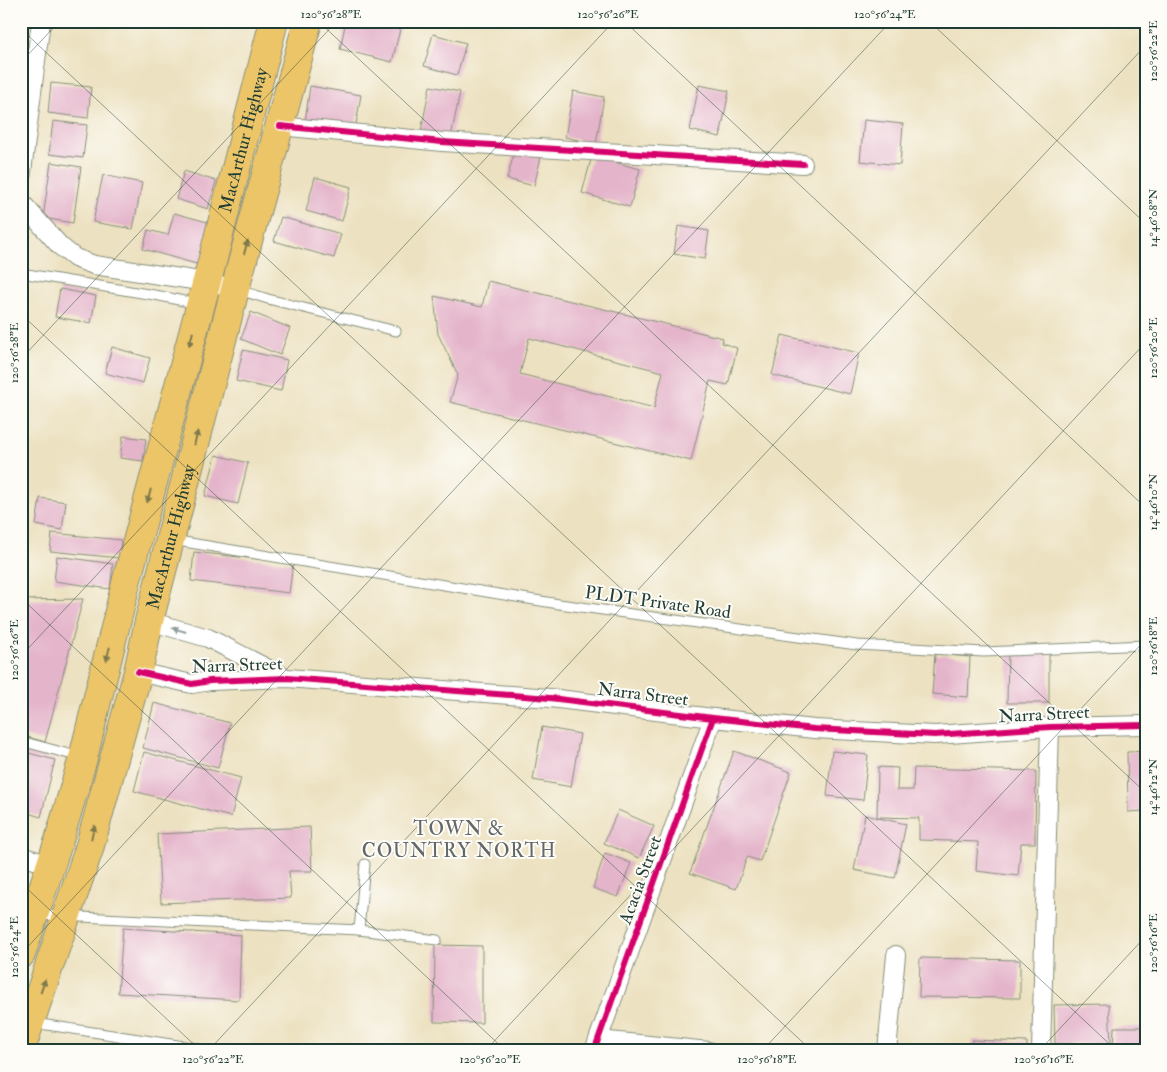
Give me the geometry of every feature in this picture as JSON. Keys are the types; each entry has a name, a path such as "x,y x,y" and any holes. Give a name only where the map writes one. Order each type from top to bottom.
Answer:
{"highway":[{"name":"MacArthur Highway","path":"21,954 31,915 51,865 83,758 127,579 274,21"},
{"name":"MacArthur Highway","path":"21,1049 88,849 138,672 149,621 235,289 308,21"}],"street":[{"path":"21,179 26,94 40,21"},
{"path":"280,126 442,142 803,164"},
{"path":"21,202 60,246 75,258 94,265 203,293 235,289"},
{"name":"Narra Street","path":"149,621 208,638 287,678"},
{"name":"Narra Street","path":"138,672 192,684 210,681 287,678 550,698 814,729 935,736 1050,728 1146,725"},
{"name":"Acacia Street","path":"597,1045 713,718"},
{"path":"1041,1051 1050,728"},
{"path":"21,856 51,865"},
{"path":"887,1051 896,954"},
{"path":"597,1045 709,1051"}],"lane":[{"path":"21,273 160,296 203,293"},
{"path":"235,289 396,331"},
{"name":"PLDT Private Road","path":"170,540 550,603 857,645 984,652 1146,645"},
{"path":"21,740 83,758"},
{"path":"359,930 365,864"},
{"path":"31,915 359,930 437,940"},
{"path":"30,1022 196,1048"}],"building":[{"path":"346,21 402,21 392,62 340,49"},
{"path":"433,34 466,43 457,75 424,66"},
{"path":"21,42 26,43 23,71 21,71"},
{"path":"51,83 91,87 88,118 48,113"},
{"path":"699,85 729,91 720,137 690,130"},
{"path":"310,86 361,95 355,130 305,122"},
{"path":"430,86 460,92 451,137 421,131"},
{"path":"573,91 604,97 596,144 565,137"},
{"path":"864,120 903,124 900,165 860,161"},
{"path":"53,121 87,125 83,158 49,154"},
{"path":"515,150 541,157 534,186 507,179"},
{"path":"592,156 640,169 630,207 582,193"},
{"path":"51,162 81,167 73,223 43,218"},
{"path":"184,171 216,181 208,209 176,199"},
{"path":"103,175 142,183 133,229 93,222"},
{"path":"315,177 351,187 342,221 306,211"},
{"path":"174,213 211,223 200,265 143,249 148,230 168,235"},
{"path":"281,217 341,234 334,258 274,241"},
{"path":"678,226 709,231 705,259 674,254"},
{"path":"488,281 723,338 722,343 737,348 728,385 710,381 691,461 450,402 458,375 438,334 434,296 482,307","holes":["529,338 663,372 654,408 520,374"]},
{"path":"60,289 96,296 91,323 55,317"},
{"path":"251,312 290,328 280,355 241,339"},
{"path":"782,335 859,353 850,394 772,375"},
{"path":"112,347 150,358 143,383 105,373"},
{"path":"243,350 287,360 281,391 236,381"},
{"path":"123,436 146,439 143,461 120,458"},
{"path":"216,455 248,463 238,504 205,496"},
{"path":"40,498 66,502 62,530 36,525"},
{"path":"52,533 121,540 119,558 50,551"},
{"path":"194,552 293,563 289,593 191,581"},
{"path":"57,556 113,564 110,589 54,581"},
{"path":"83,599 45,742 21,735 21,600"},
{"path":"1008,651 1049,652 1049,703 1007,703"},
{"path":"935,654 970,657 968,697 932,694"},
{"path":"198,660 209,662 206,676 195,674"},
{"path":"154,703 230,723 218,768 143,748"},
{"path":"542,727 580,734 571,787 533,780"},
{"path":"21,751 55,760 41,817 21,811"},
{"path":"734,751 791,772 760,861 747,857 736,889 690,873"},
{"path":"832,751 868,755 863,800 827,796"},
{"path":"1146,751 1146,811 1128,812 1127,752"},
{"path":"144,752 241,778 231,817 134,791"},
{"path":"878,767 898,768 897,790 913,790 914,768 1036,771 1035,843 1021,843 1018,876 976,871 978,842 919,840 919,818 877,817"},
{"path":"618,810 654,826 639,858 604,843"},
{"path":"865,815 906,824 895,878 854,870"},
{"path":"310,827 312,871 289,871 291,898 161,903 157,834"},
{"path":"605,853 631,863 618,897 593,888"},
{"path":"123,928 241,935 239,1000 118,993"},
{"path":"435,945 482,946 482,1023 434,1022"},
{"path":"920,958 1020,960 1020,998 919,997"},
{"path":"1109,1004 1111,1043 1055,1044 1054,1005"},
{"path":"1114,1027 1146,1027 1146,1051 1113,1051"},
{"path":"972,1040 1027,1042 1027,1051 971,1051"}],"cycle path":[{"path":"280,126 442,142 803,164"},
{"path":"138,672 192,684 210,681 287,678 550,698 814,729 935,735 1050,727 1146,725"},
{"path":"594,1051 713,718"}],"district":[{"name":"TOWN & COUNTRY NORTH","path":"459,839"}]}
